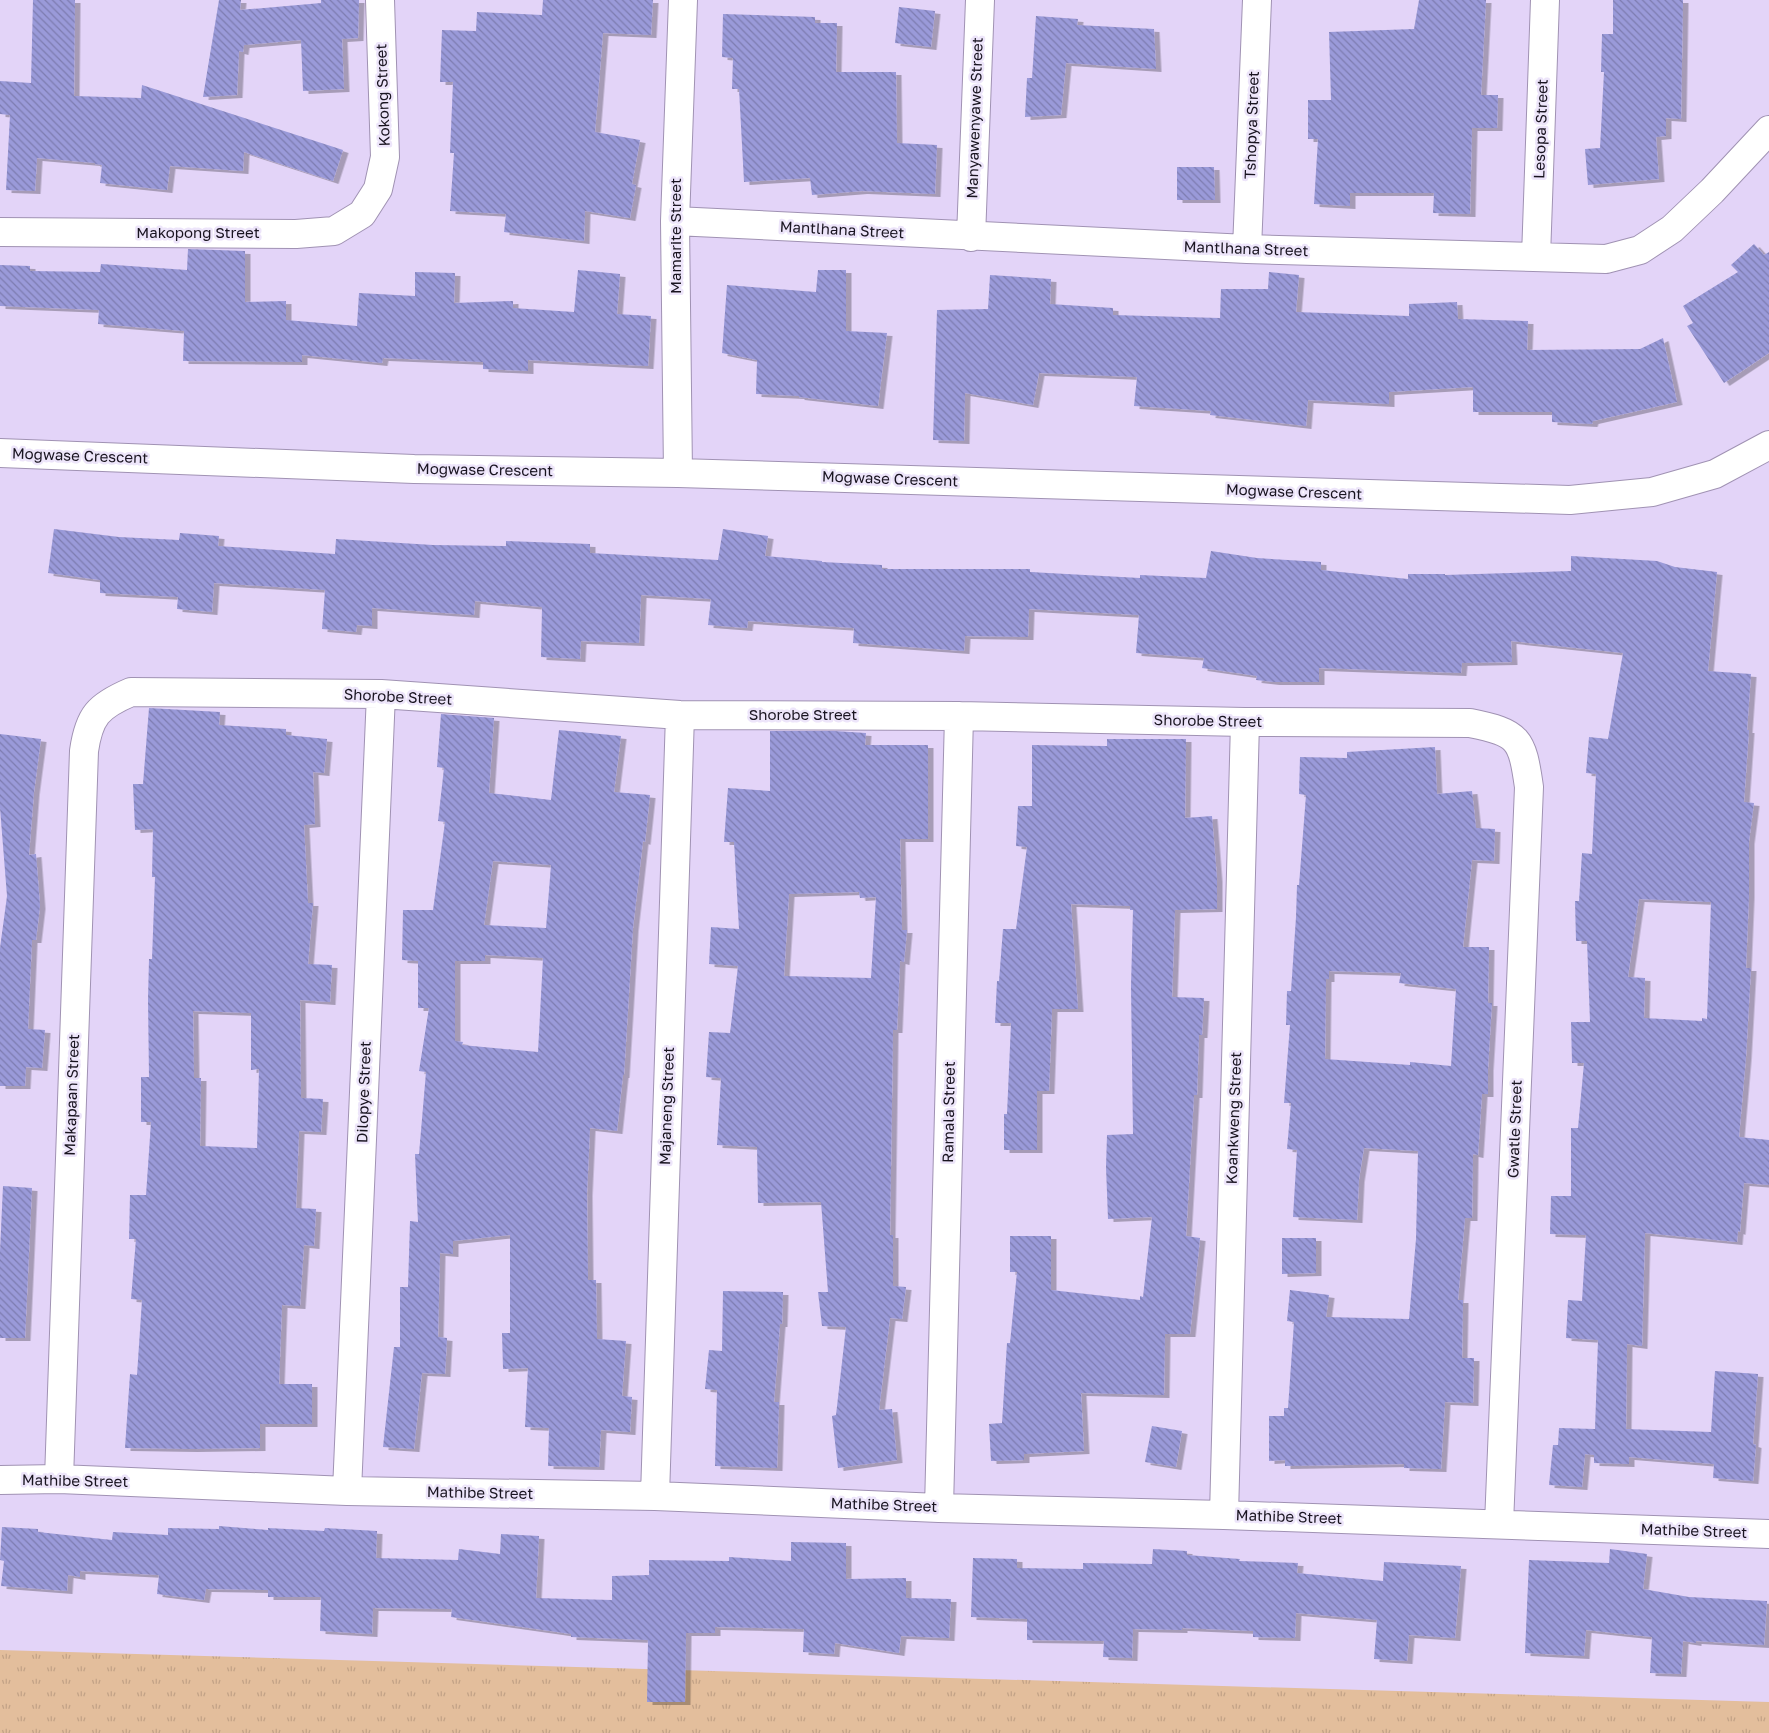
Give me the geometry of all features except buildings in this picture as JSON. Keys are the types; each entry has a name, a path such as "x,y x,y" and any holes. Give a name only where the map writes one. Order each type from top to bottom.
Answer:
{"street":[{"name":"Kokong Street","path":"378,189 385,157 380,0"},
{"name":"Mamarite Street","path":"678,473 675,221 683,0"},
{"name":"Manyawenyawe Street","path":"971,237 980,0"},
{"name":"Tshopya Street","path":"1247,249 1257,0"},
{"name":"Lesopa Street","path":"1536,257 1545,0"},
{"name":"Mantlhana Street","path":"675,221 971,237 1247,249 1606,259 1640,250 1672,229 1712,191 1769,130"},
{"name":"Makopong Street","path":"0,232 296,234 334,231 362,214 378,189"},
{"name":"Mogwase Crescent","path":"0,454 414,469 678,473 1570,500 1652,492 1715,474 1769,445"},
{"name":"Shorobe Street","path":"96,713 113,700 130,692 380,694 680,715 959,716 1245,722 1470,723 1494,728 1514,737"},
{"name":"Dilopye Street","path":"347,1491 380,694"},
{"name":"Makapaan Street","path":"59,1479 84,751 86,733 96,713"},
{"name":"Majaneng Street","path":"655,1496 680,715"},
{"name":"Ramala Street","path":"939,1508 959,716"},
{"name":"Koankweng Street","path":"1224,1515 1245,722"},
{"name":"Gwatle Street","path":"1499,1524 1529,787 1524,757 1514,737"},
{"name":"Mathibe Street","path":"0,1480 59,1479 347,1491 655,1496 939,1508 1224,1515 1769,1534"}],"green space":[{"path":"0,1650 1769,1702 1769,1733 0,1733"}]}
